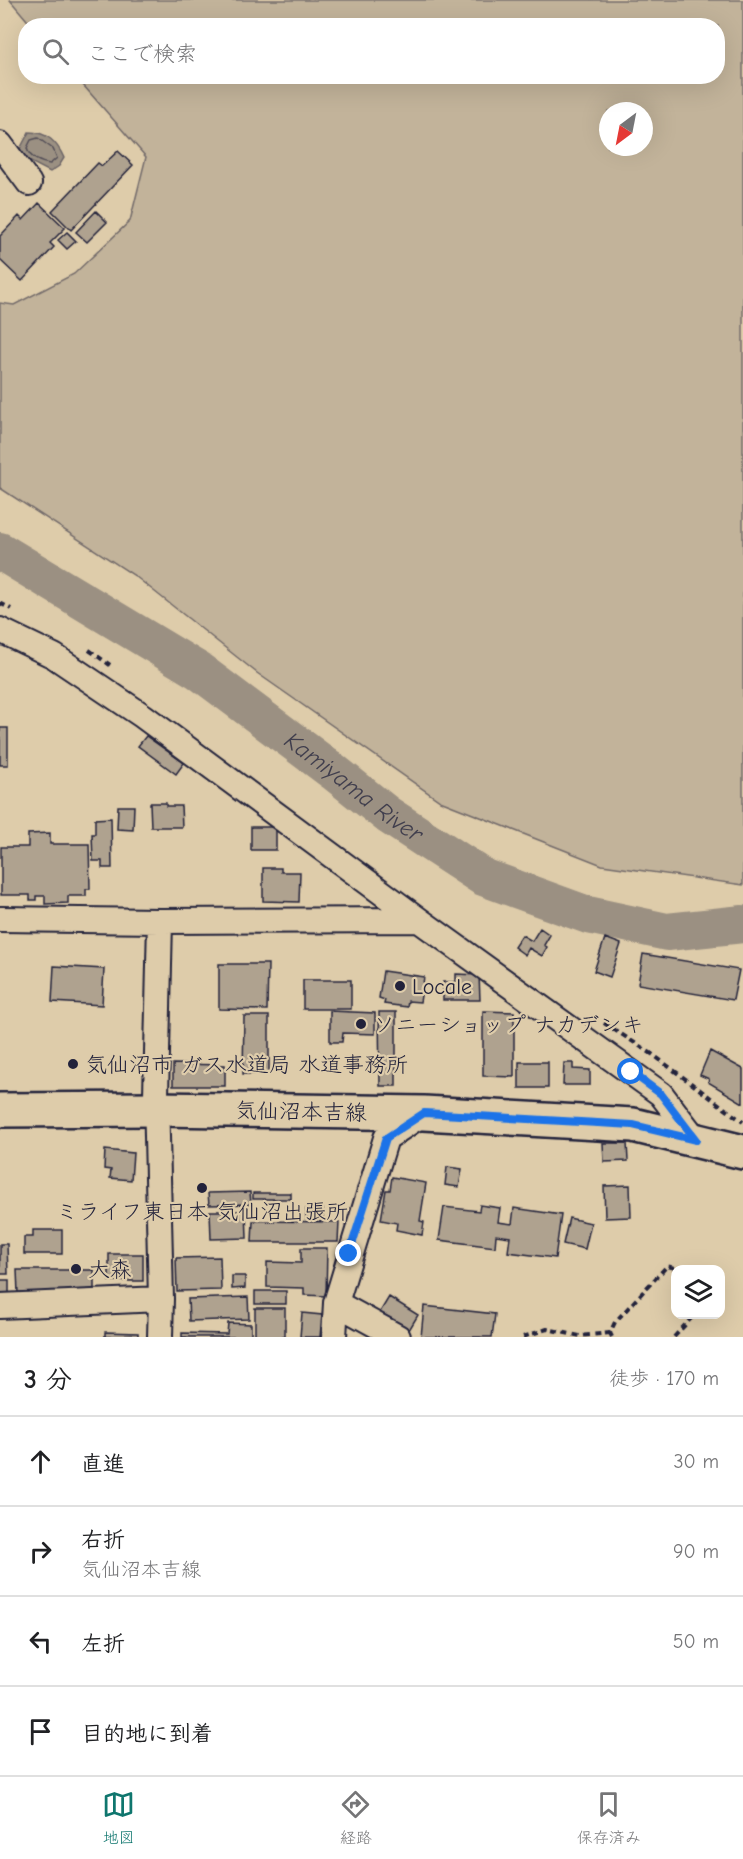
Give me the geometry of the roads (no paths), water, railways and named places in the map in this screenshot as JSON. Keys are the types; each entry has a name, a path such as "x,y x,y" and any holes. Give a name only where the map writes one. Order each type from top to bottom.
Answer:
{"main road":[{"name":"気仙沼本吉線","path":"0,1110 156,1109 424,1113 633,1125 743,1152"}],"street":[{"path":"0,144 29,183"},
{"path":"0,630 54,656 142,716 419,920 661,1094 696,1140"},
{"path":"0,919 419,920"},
{"path":"160,921 156,1109 160,1337"},
{"path":"334,1337 336,1303 386,1138 424,1113"},
{"path":"0,1306 161,1299"},
{"path":"336,1303 398,1337"}],"water":[{"path":"29,132 46,136 55,143 64,158 59,166 50,172 23,158 20,149"}],"waterway":[{"name":"Kamiyama River","path":"0,551 199,671 388,815 483,877 588,915 667,932 743,924"}],"place":[{"name":"Locale","path":"400,986"},
{"name":"ソニーショップ ナカデンキ","path":"361,1024"},
{"name":"気仙沼市 ガス水道局 水道事務所","path":"73,1064"},
{"name":"ミライフ東日本 気仙沼出張所","path":"202,1188"},
{"name":"大森","path":"76,1269"}]}
